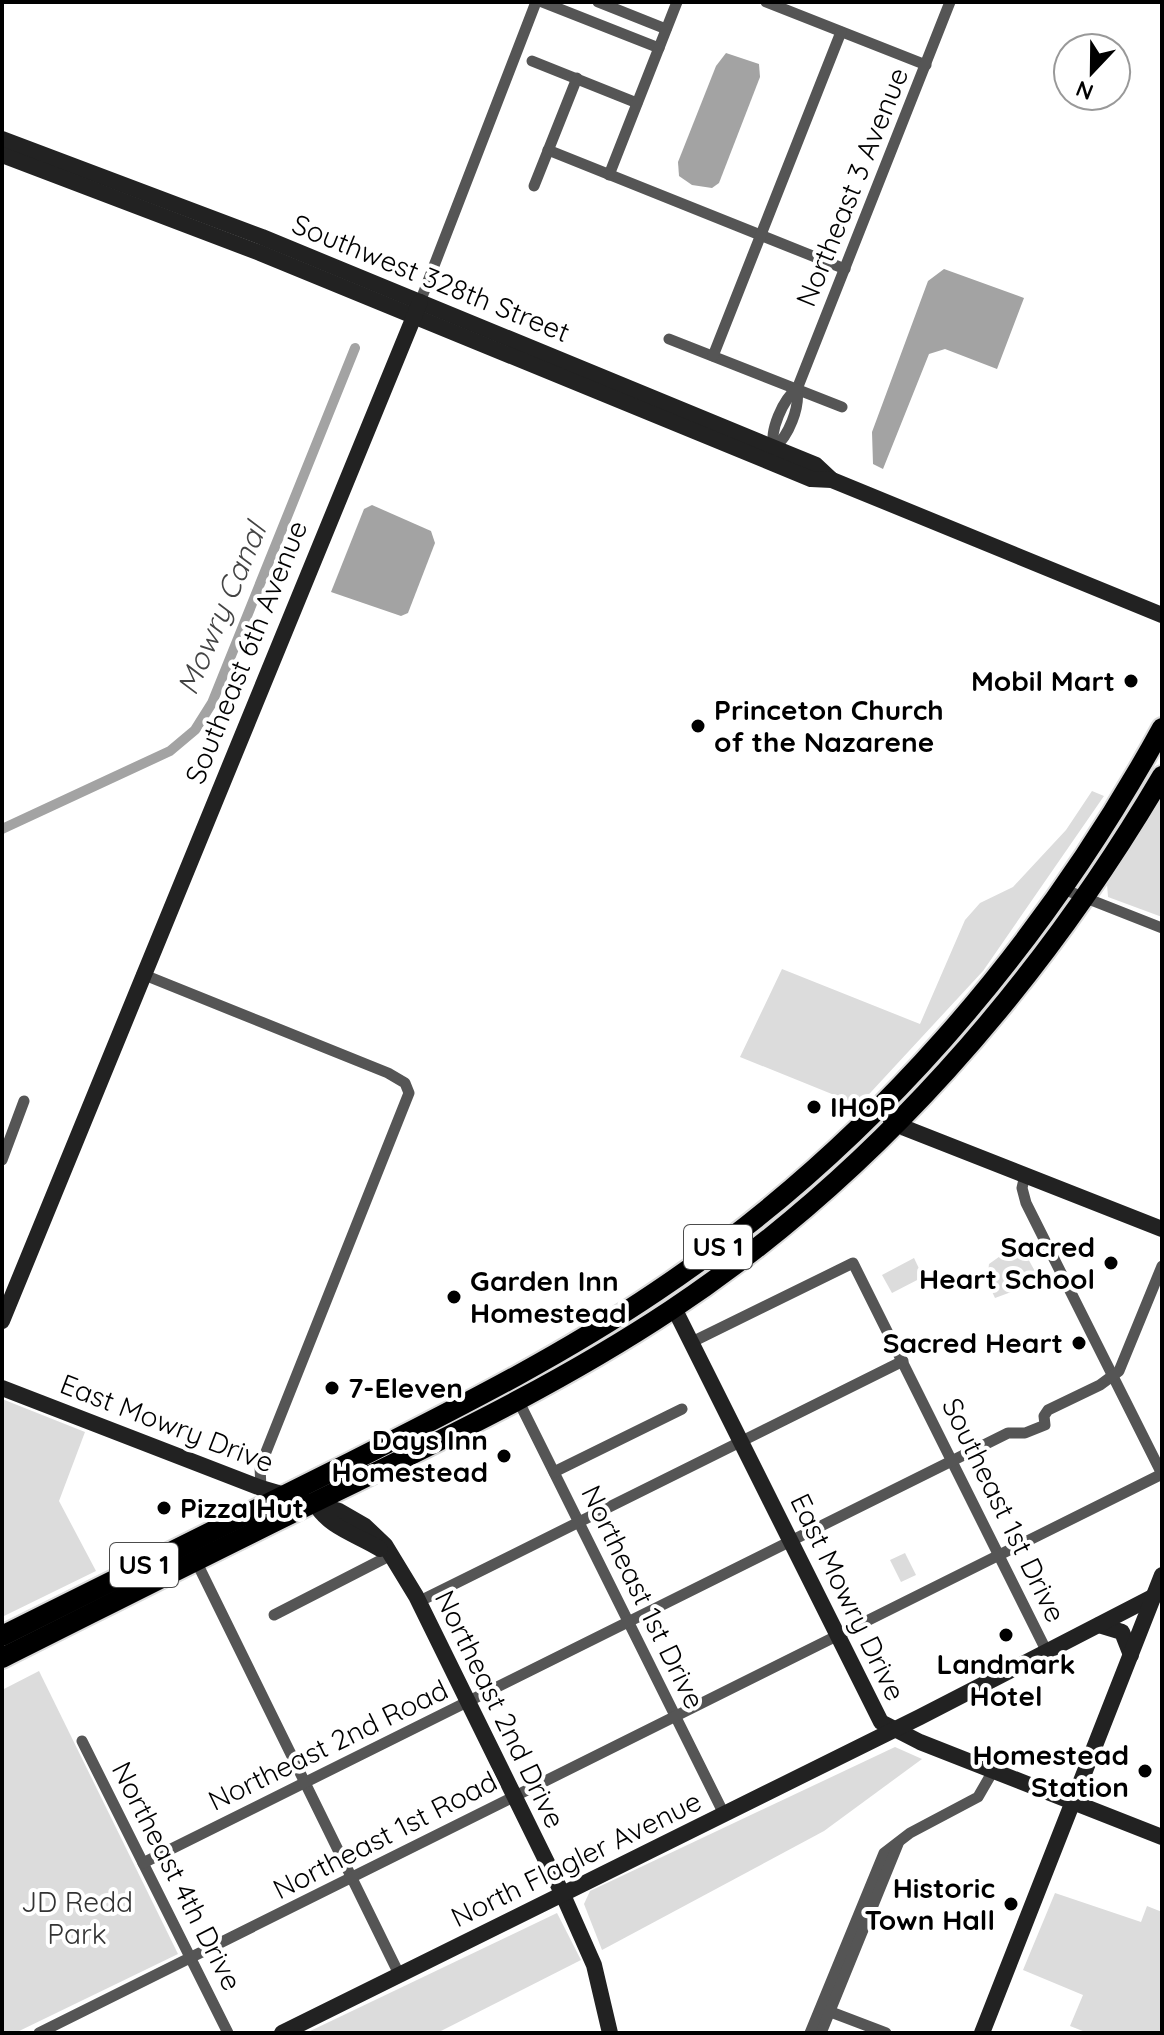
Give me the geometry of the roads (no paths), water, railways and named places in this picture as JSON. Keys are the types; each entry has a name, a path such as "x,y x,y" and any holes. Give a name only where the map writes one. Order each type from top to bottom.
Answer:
{"highway":[{"name":"US 1","path":"2,1636 508,1382 654,1293 746,1225 813,1169 878,1107 974,1005 1063,889 1162,728"},
{"name":"US 1","path":"2,1658 519,1402 674,1308 789,1220 896,1123 996,1014 1085,897 1162,776"},
{"path":"674,1308 680,1289 736,1246 746,1225"},
{"path":"575,1370 585,1349 649,1308 654,1293"}],"street":[{"name":"Southeast 6th Avenue","path":"2,1321 417,309 536,2"},
{"path":"542,2 659,48"},
{"path":"598,2 666,29"},
{"path":"609,175 677,2"},
{"path":"766,2 926,65"},
{"name":"Northeast 3 Avenue","path":"774,448 771,438 789,409 788,395 797,389 950,2"},
{"path":"634,38 641,20"},
{"path":"713,356 841,32"},
{"path":"532,61 637,103"},
{"path":"534,186 577,78"},
{"name":"Southwest 328th Street","path":"2,139 417,309 811,479 832,480 1162,615"},
{"path":"548,150 845,269"},
{"name":"Southwest 328th Street","path":"2,155 417,309 774,448 816,465 832,480"},
{"path":"669,339 842,407"},
{"path":"1063,889 1162,928"},
{"path":"142,974 388,1073 405,1083 409,1093 260,1467 261,1488"},
{"path":"2,1160 24,1101"},
{"path":"878,1107 896,1123 1162,1229"},
{"path":"2,1116 17,1122"},
{"path":"1025,1175 1022,1188 1026,1203 1162,1474"},
{"name":"Southeast 1st Drive","path":"692,1342 853,1263 1046,1650"},
{"path":"1112,1378 1123,1364 1162,1266"},
{"name":"East Mowry Drive","path":"674,1308 878,1718 893,1730 1162,1837"},
{"path":"418,1602 903,1361"},
{"name":"Northeast 2nd Road","path":"143,1863 952,1460 1008,1433 1025,1433 1045,1425 1048,1410 1112,1378"},
{"name":"East Mowry Drive","path":"2,1388 261,1488 315,1503"},
{"name":"Northeast 1st Drive","path":"519,1402 724,1814"},
{"path":"554,1472 682,1409"},
{"path":"241,1480 260,1467"},
{"name":"Northeast 1st Road","path":"39,2033 1162,1474"},
{"path":"274,1615 384,1556 320,1514 315,1503"},
{"name":"Northeast 2nd Drive","path":"384,1556 418,1602 563,1895 597,1974 610,2033"},
{"path":"196,1561 400,1976"},
{"path":"982,2033 1158,1594 1162,1575"},
{"name":"North Flagler Avenue","path":"282,2033 893,1730 1158,1594"},
{"path":"1099,1625 1122,1632 1131,1655"},
{"name":"Northeast 4th Drive","path":"82,1741 228,2033"},
{"path":"810,2033 825,2009 900,1840 978,1797 993,1771"},
{"path":"821,2033 825,2009"},
{"path":"825,2009 886,2033"}],"waterway":[{"name":"Mowry Canal","path":"2,829 170,751 195,730 212,703 355,348"}],"place":[{"name":"Mobil Mart","path":"1131,681"},
{"name":"Princeton Church of the Nazarene","path":"698,726"},
{"name":"IHOP","path":"814,1107"},
{"name":"Sacred Heart School","path":"1111,1263"},
{"name":"Garden Inn Homestead","path":"454,1297"},
{"name":"Sacred Heart","path":"1079,1343"},
{"name":"7-Eleven","path":"332,1388"},
{"name":"Days Inn Homestead","path":"504,1456"},
{"name":"Pizza Hut","path":"164,1508"},
{"name":"Landmark Hotel","path":"1006,1635"},
{"name":"Homestead Station","path":"1145,1771"},
{"name":"Historic Town Hall","path":"1011,1904"}],"park label":[{"name":"JD Redd Park","path":"77,1918"}]}
